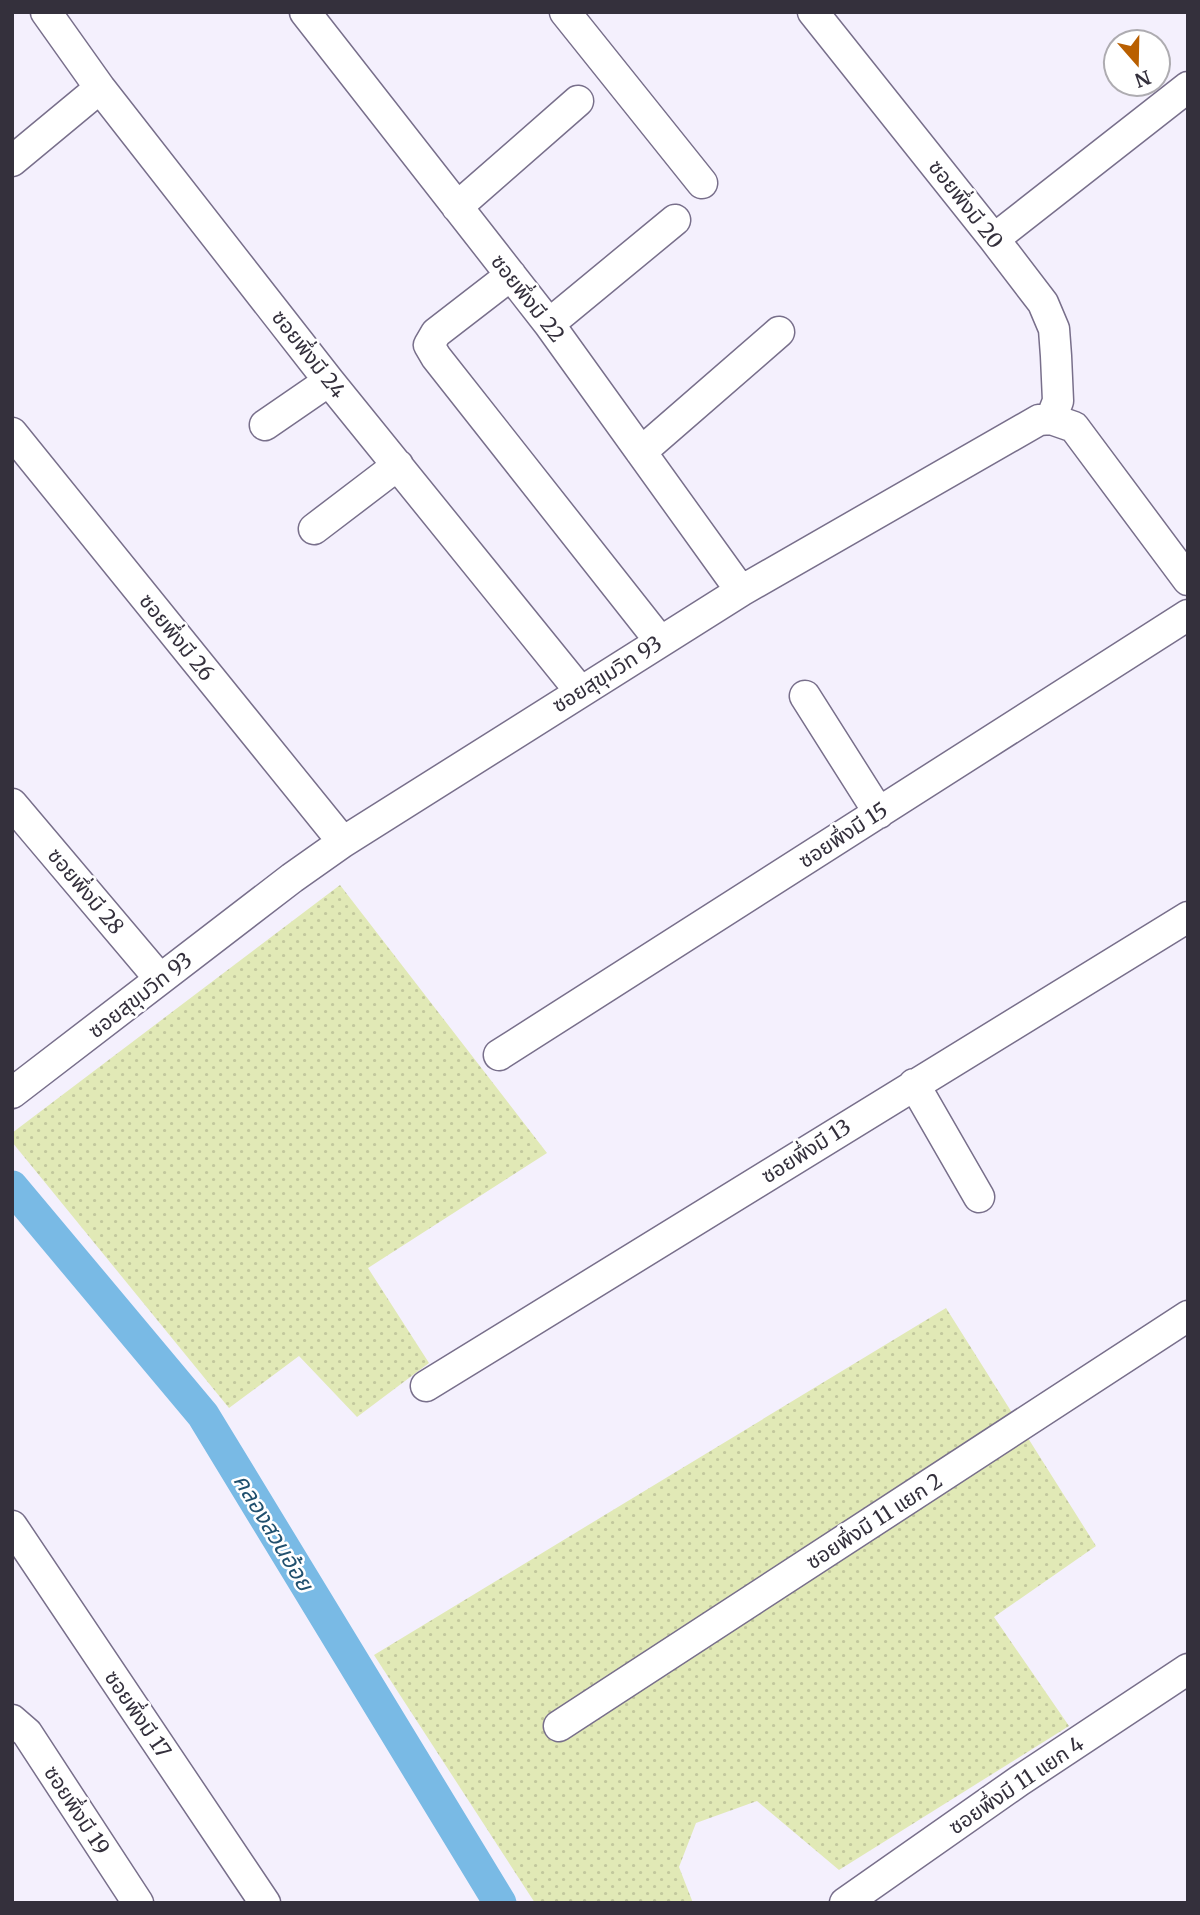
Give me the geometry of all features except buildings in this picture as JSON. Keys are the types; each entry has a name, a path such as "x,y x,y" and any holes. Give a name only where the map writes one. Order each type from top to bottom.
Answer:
{"street":[{"name":"ซอยพึ่งมี 24","path":"46,12 100,88 329,381 580,691"},
{"name":"ซอยพึ่งมี 22","path":"305,12 549,324 741,591"},
{"path":"565,12 702,183"},
{"name":"ซอยพึ่งมี 20","path":"813,12 1043,303 1054,329 1058,401 1051,419"},
{"path":"995,239 1188,87"},
{"path":"12,161 100,88"},
{"path":"457,207 578,100"},
{"path":"549,324 675,220"},
{"path":"511,275 436,333 429,345 660,641"},
{"path":"641,452 779,332"},
{"path":"265,425 329,381"},
{"path":"1051,419 1074,427 1188,580"},
{"name":"ซอยสุขุมวิท 93","path":"12,1093 343,842 741,591 1039,420 1051,419"},
{"name":"ซอยพึ่งมี 26","path":"12,433 343,842"},
{"path":"314,529 398,465"},
{"name":"ซอยพึ่งมี 15","path":"499,1055 1188,615"},
{"path":"805,696 879,813"},
{"name":"ซอยพึ่งมี 28","path":"12,804 160,979"},
{"name":"ซอยพึ่งมี 13","path":"426,1386 1188,917"},
{"path":"914,1084 979,1196"},
{"name":"ซอยพึ่งมี 11 แยก 2","path":"559,1726 1188,1316"},
{"name":"ซอยพึ่งมี 17","path":"12,1526 265,1903"},
{"name":"ซอยพึ่งมี 11 แยก 4","path":"845,1903 1019,1781 1188,1669"},
{"name":"ซอยพึ่งมี 19","path":"12,1720 27,1733 138,1903"}],"green space":[{"path":"340,885 547,1153 368,1268 429,1363 357,1417 299,1356 229,1408 12,1142 12,1133"},
{"path":"946,1308 1096,1546 994,1617 1069,1726 839,1870 757,1801 696,1823 679,1867 693,1903 535,1903 374,1655"}],"waterway":[{"name":"คลองสวนอ้อย","path":"12,1187 203,1415 500,1903"}]}
